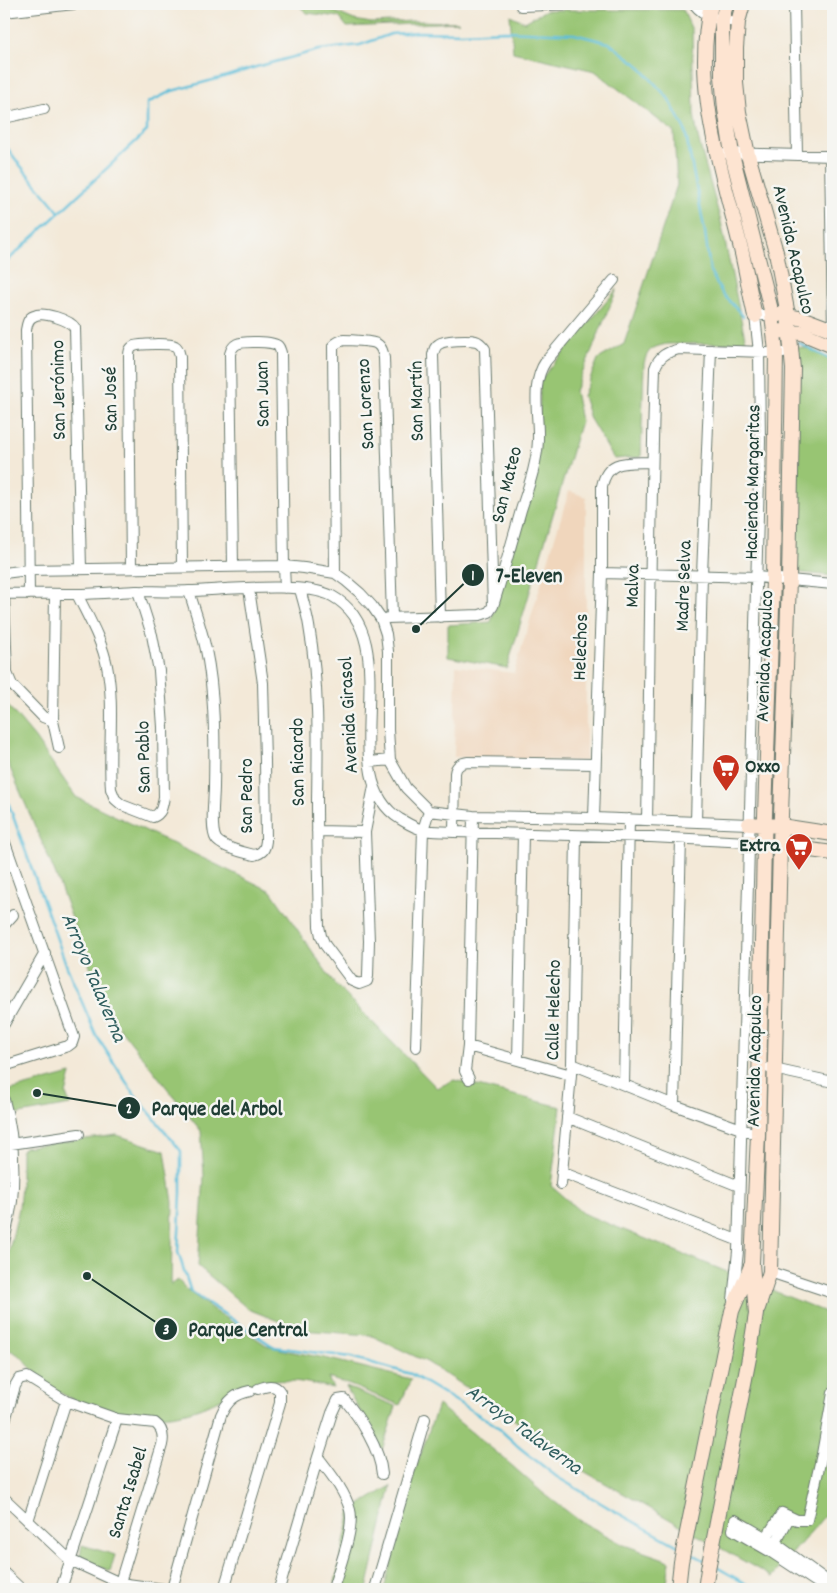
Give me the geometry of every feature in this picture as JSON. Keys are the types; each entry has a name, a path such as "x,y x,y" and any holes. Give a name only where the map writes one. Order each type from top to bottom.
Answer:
{"street":[{"path":"4,12 74,4"},
{"path":"520,6 573,4"},
{"path":"694,4 709,10 722,20 738,22"},
{"name":"Avenida Acapulco","path":"726,4 722,20 722,76 725,109 732,154 772,314"},
{"name":"Avenida Acapulco","path":"743,4 738,22 736,48 736,83 739,112 748,155 776,252 788,315 793,424 780,846 770,1272 756,1314"},
{"path":"794,4 797,155"},
{"path":"709,10 705,56 709,121 716,152 740,244 755,316 788,315 833,330 831,156 748,155 716,152"},
{"path":"4,118 44,109"},
{"name":"San Mateo","path":"493,606 531,477 536,452 538,440 537,396 539,374 546,362 614,280"},
{"name":"Hacienda Margaritas","path":"764,844 773,579 776,352 772,314"},
{"name":"San Jerónimo","path":"29,594 26,330 29,320 39,315 65,320 76,328 81,568"},
{"name":"Hacienda Margaritas","path":"748,842 760,441 759,352 755,316"},
{"path":"758,333 774,331 802,333 833,346"},
{"name":"San Lorenzo","path":"334,573 333,346 337,342 344,340 371,342 378,344 382,349 384,358 392,618"},
{"name":"San Martín","path":"440,617 433,354 438,344 445,341 476,340 484,349 493,606"},
{"name":"San Juan","path":"233,566 230,354 231,349 241,343 268,342 280,347 281,353 285,588"},
{"name":"San José","path":"131,568 129,350 140,345 175,346 179,350 182,567"},
{"name":"Malva","path":"647,820 655,368 657,361 662,355 679,349 711,350"},
{"path":"711,350 791,353"},
{"name":"Madre Selva","path":"696,822 702,575 711,350"},
{"name":"Helechos","path":"594,818 602,573 602,486 607,471 613,466 620,463 652,462"},
{"name":"Avenida Girasol","path":"4,573 81,568 233,566 284,566 334,573 360,593 381,619 386,634 388,651 390,760 406,788 429,811"},
{"path":"602,573 757,577 833,584"},
{"name":"Avenida Girasol","path":"4,594 77,594 285,588 320,592 332,596 346,605 357,618 364,631 368,652 370,762 374,786 380,799 397,817 423,830 748,842 833,853"},
{"name":"San Pedro","path":"189,591 206,651 211,679 215,752 213,817 215,838 219,843 254,855 263,851 266,841 266,761 263,682 249,589"},
{"name":"San Ricardo","path":"300,589 309,625 314,667 318,745 319,926 325,945 352,981 360,984 366,981 368,976 366,832"},
{"name":"San Pablo","path":"77,594 96,631 107,665 111,790 115,799 122,805 153,817 159,814 162,809 164,798 163,727 159,671 152,635 138,591"},
{"path":"4,594 7,673 9,680 42,717 53,721"},
{"path":"55,594 53,721 59,748"},
{"path":"381,619 480,615 488,612 493,606"},
{"path":"370,762 390,760"},
{"path":"454,832 454,773 458,766 468,762 595,764"},
{"path":"317,830 366,832 374,786"},
{"path":"750,795 766,796"},
{"path":"416,1047 423,830 429,811 473,816 764,824 833,834"},
{"path":"469,1079 464,1071 468,1046 473,816"},
{"path":"624,1085 629,819"},
{"path":"518,1060 523,834"},
{"name":"Calle Helecho","path":"561,1184 572,1070 576,836"},
{"path":"674,1105 682,839"},
{"path":"4,840 74,1033 74,1040 65,1048 4,1066"},
{"name":"Avenida Acapulco","path":"732,1311 738,1251 748,842"},
{"name":"Avenida Acapulco","path":"752,1263 758,1135 764,844"},
{"path":"4,925 14,915"},
{"path":"4,1024 45,953"},
{"path":"468,1046 518,1060 572,1070 624,1085 758,1135"},
{"path":"759,1066 833,1082"},
{"path":"4,1100 7,1110 8,1145 13,1178 12,1203 4,1244"},
{"path":"567,1117 739,1186"},
{"path":"8,1145 79,1134"},
{"path":"561,1172 737,1240"},
{"path":"678,1589 681,1562 732,1311 752,1263"},
{"path":"705,1589 756,1314 752,1263"},
{"path":"770,1272 833,1293"},
{"path":"727,1335 736,1331 744,1334 746,1341 741,1365 744,1383"},
{"path":"4,1424 15,1386 21,1378 30,1378 66,1401 117,1419"},
{"path":"172,1589 221,1415 226,1405 238,1394 272,1386 280,1392 280,1403 224,1589"},
{"path":"829,1584 763,1542 782,1514 797,1520 806,1520 822,1454 833,1393"},
{"path":"280,1589 336,1401 342,1398 352,1410 378,1453 382,1474"},
{"path":"28,1521 66,1401"},
{"name":"Santa Isabel","path":"61,1589 117,1419 155,1422 161,1430 163,1440 119,1586"},
{"path":"375,1589 425,1419"},
{"path":"318,1458 341,1491 350,1510 351,1518 332,1589"},
{"path":"4,1498 70,1560 119,1586 164,1589"},
{"path":"773,1548 789,1518"},
{"path":"4,1572 22,1589"}],"shaded area":[{"path":"569,491 586,497 586,761 454,757 456,666 514,673"}],"green space":[{"path":"297,4 320,4 354,20 371,23 413,21 459,22 347,27 339,17 307,13"},
{"path":"546,10 683,10 692,30 694,114 698,138 721,222 746,343 667,344 651,349 644,364 641,457 614,459 590,419 583,396 598,359 624,344 677,185 674,132 595,71 513,52 510,15 525,22"},
{"path":"617,289 575,391 581,421 507,668 448,657 448,625 491,622 539,452 540,380"},
{"path":"792,346 810,349 833,361 833,576 794,572"},
{"path":"4,701 35,738 76,797 271,891 334,983 437,1088 454,1080 561,1107 551,1186 582,1213 833,1315 833,1506 772,1577 580,1469 500,1409 427,1362 370,1335 301,1330 248,1309 198,1266 204,1176 201,1131 107,1012 55,873 4,754"},
{"path":"71,1074 66,1094 70,1105 14,1115 7,1091"},
{"path":"117,1135 165,1151 173,1202 171,1285 178,1280 187,1290 215,1311 266,1345 411,1379 400,1405 328,1378 333,1388 296,1381 273,1381 245,1388 202,1407 174,1414 144,1416 115,1413 71,1399 43,1380 20,1356 4,1347 4,1272 19,1208 21,1152 24,1147"},
{"path":"346,1387 396,1406 382,1450"},
{"path":"438,1405 543,1493 580,1521 624,1545 670,1561 666,1589 384,1589 414,1473"},
{"path":"391,1486 367,1589 357,1589 335,1583 351,1510"},
{"path":"82,1545 115,1555 110,1571 79,1559"}],"waterway":[{"path":"4,264 147,131 147,103 172,91 319,50 360,45 391,34 505,31 574,34 609,43 637,64 668,98 685,130 705,232 710,271 722,293 743,316"},
{"path":"4,143 59,212"},
{"path":"799,343 833,361"},
{"name":"Arroyo Talaverna","path":"4,791 67,967 96,1035 132,1091 181,1151 178,1252 191,1292 274,1347 351,1357 411,1374 494,1424 520,1448 557,1477 680,1547"},
{"name":"Arroyo Talaverna","path":"687,1551 704,1560"},
{"name":"Arroyo Talaverna","path":"713,1565 755,1589"}],"place":[{"name":"7-Eleven","path":"416,629"},
{"name":"Oxxo","path":"726,792"},
{"name":"Extra","path":"799,871"},
{"name":"Parque del Arbol","path":"37,1093"},
{"name":"Parque Central","path":"87,1276"}]}
